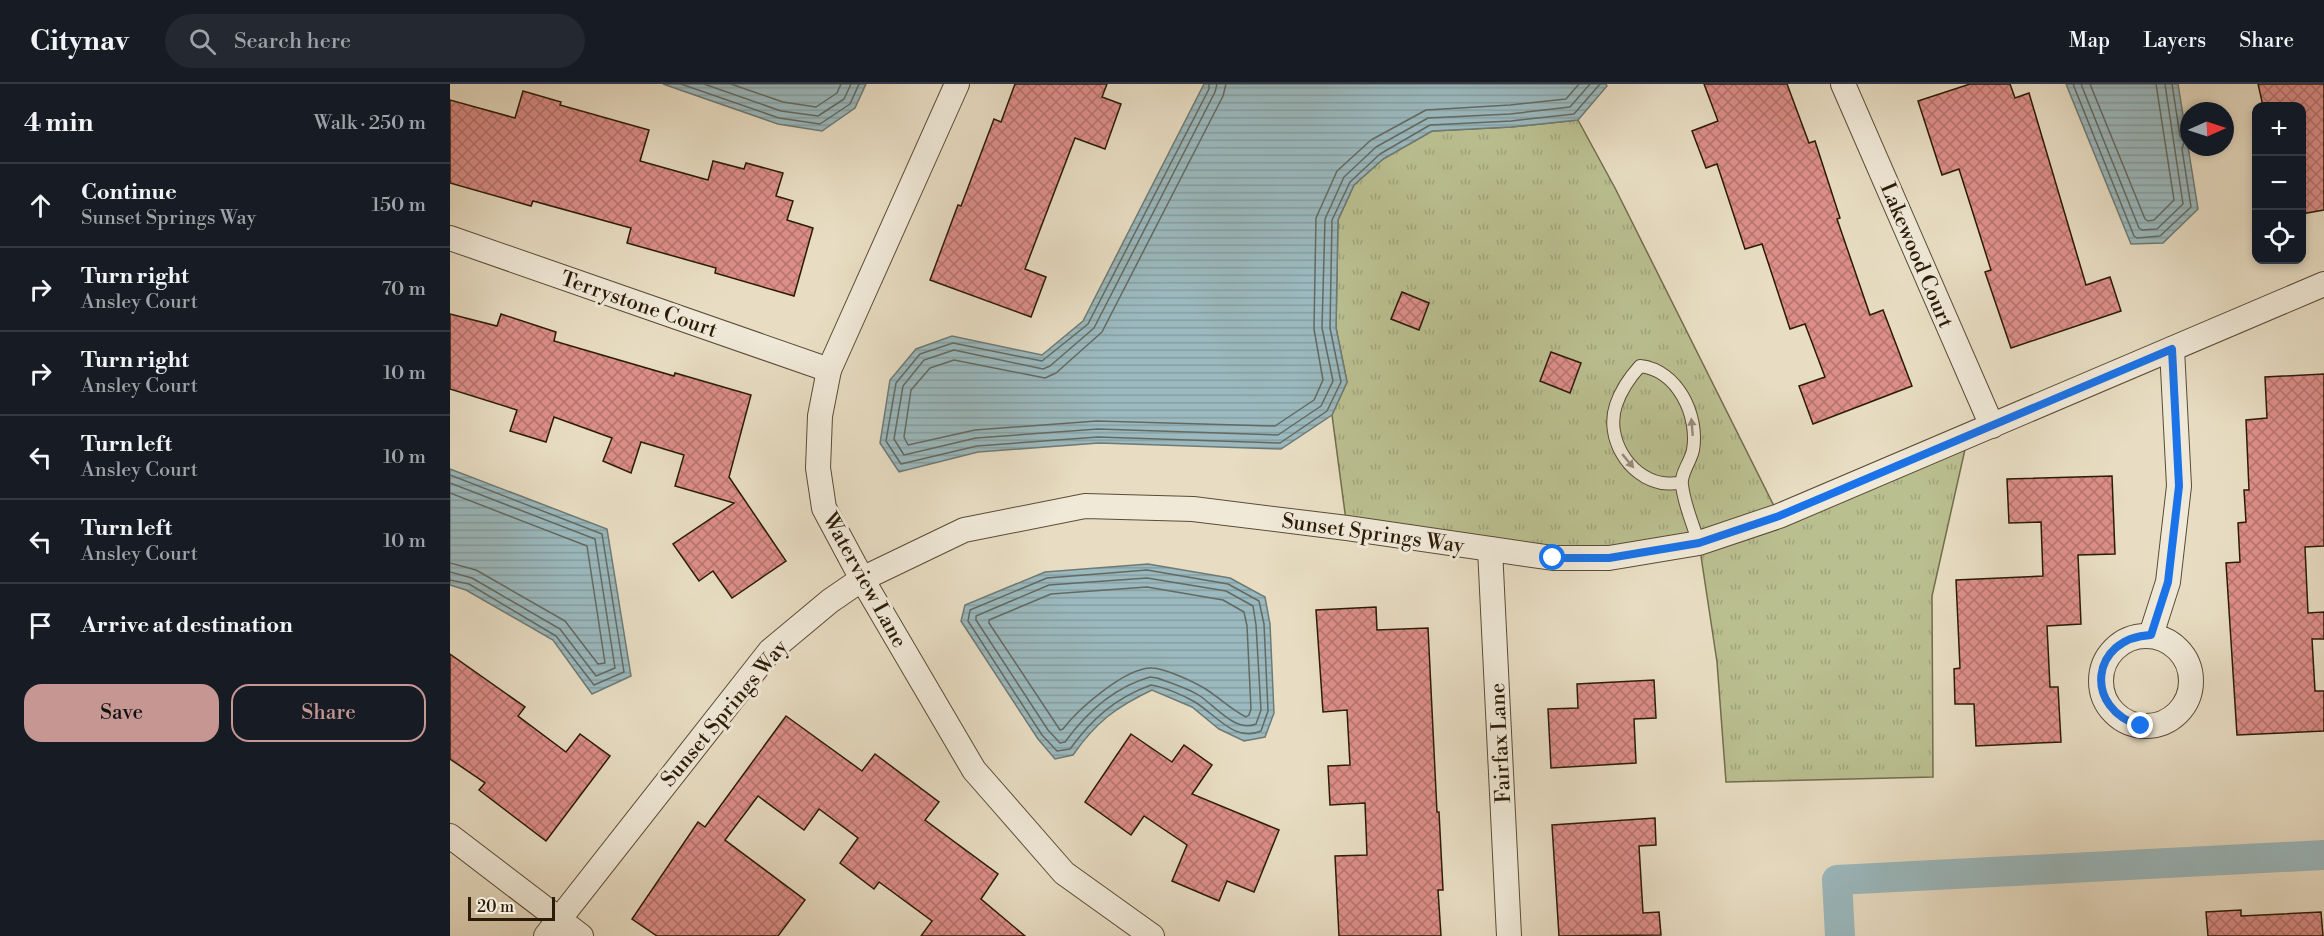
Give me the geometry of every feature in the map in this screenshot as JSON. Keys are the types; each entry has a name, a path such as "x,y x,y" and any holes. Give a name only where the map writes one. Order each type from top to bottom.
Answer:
{"street":[{"name":"Waterview Lane","path":"957,84 829,370 820,416 818,468 824,508 862,579 974,770 1064,873 1152,936"},
{"name":"Lakewood Court","path":"1843,84 1992,426"},
{"name":"Terrystone Court","path":"450,238 829,370"},
{"name":"Sunset Springs Way","path":"553,927 771,651 830,601 862,579 964,530 1085,506 1192,509 1347,528 1553,558 1609,558 1699,543 1779,516 2324,284"},
{"path":"2151,635 2168,582 2179,486 2172,349"},
{"name":"Fairfax Lane","path":"1490,549 1509,936"},
{"path":"450,836 553,927 581,936"}],"lane":[{"path":"1681,483 1662,483 1649,478 1633,468 1619,450 1614,432 1615,406 1630,377 1640,366 1652,367 1672,381 1687,401 1694,425 1693,450 1681,483 1699,543"}],"green space":[{"path":"1578,120 1615,188 1779,516 1968,436 1932,596 1933,777 1726,782 1717,662 1699,543 1609,558 1347,528 1332,415 1347,382 1336,328 1338,220 1354,185 1383,159 1432,131 1511,127"}],"water":[{"path":"663,84 866,84 855,108 822,131 778,124"},
{"path":"1204,84 1606,84 1607,86 1578,120 1511,127 1432,131 1383,159 1354,185 1338,220 1336,328 1347,382 1332,415 1281,449 1099,443 978,452 899,472 880,443 890,380 916,349 952,336 1042,355 1083,321"},
{"path":"2066,84 2178,84 2181,102 2180,156 2190,156 2198,209 2163,243 2131,244"},
{"path":"450,469 607,529 631,676 592,694 553,640 466,590 450,585"},
{"path":"1148,564 1230,578 1265,597 1270,624 1274,713 1265,737 1244,741 1219,729 1192,707 1152,690 1108,716 1090,733 1073,755 1055,759 1038,739 961,621 965,605 1045,572"}],"building":[{"path":"1015,84 1107,84 1102,97 1121,104 1105,149 1075,138 1025,269 1046,277 1031,317 930,280 994,119 1001,122"},
{"path":"1704,84 1787,84 1809,143 1815,141 1840,218 1837,219 1870,315 1883,310 1912,386 1813,424 1799,386 1825,377 1805,324 1790,329 1762,244 1745,249 1717,164 1706,168 1692,131 1718,121"},
{"path":"1970,84 2010,84 2015,98 2029,93 2086,285 2110,277 2121,311 2011,348 1985,272 1991,270 1959,169 1942,175 1918,101"},
{"path":"2258,84 2324,84 2324,210 2306,213 2306,102 2262,102"},
{"path":"523,91 561,102 560,105 649,130 640,161 708,180 713,161 744,169 746,163 783,173 776,196 793,201 787,220 813,228 794,296 715,273 716,268 627,243 631,228 533,201 531,206 450,183 450,100 515,118"},
{"path":"1402,292 1429,303 1419,330 1391,319"},
{"path":"450,314 497,326 501,314 556,332 554,341 674,376 675,373 751,395 729,477 786,561 732,598 713,571 699,581 673,544 734,503 675,486 684,455 641,442 631,473 603,461 612,438 554,417 546,442 510,431 517,410 450,389"},
{"path":"1551,352 1581,363 1570,393 1540,381"},
{"path":"2324,374 2324,546 2305,547 2308,613 2324,612 2324,639 2312,639 2315,691 2324,691 2324,731 2237,735 2226,563 2240,562 2238,523 2246,522 2244,490 2249,490 2246,420 2267,418 2265,377"},
{"path":"2112,476 2115,554 2078,555 2081,624 2047,626 2050,687 2058,687 2061,742 1976,746 1974,704 1955,704 1954,669 1960,668 1956,580 2043,576 2041,522 2009,523 2007,479"},
{"path":"1376,607 1377,630 1428,628 1443,890 1438,890 1441,936 1339,936 1335,856 1367,855 1365,803 1330,805 1328,766 1350,765 1347,710 1323,712 1316,610"},
{"path":"450,654 525,707 518,716 566,752 580,734 610,756 546,841 479,790 485,783 450,759"},
{"path":"1654,680 1656,718 1634,719 1636,763 1551,768 1548,709 1578,708 1577,684"},
{"path":"786,716 862,771 875,754 939,802 925,820 998,874 981,899 1025,936 921,936 932,921 879,882 874,889 840,863 858,838 819,809 804,830 758,796 725,840 805,900 778,936 657,936 632,919 698,822 705,827"},
{"path":"1131,734 1172,762 1184,745 1212,765 1192,794 1279,830 1254,892 1227,881 1219,901 1172,881 1187,845 1144,816 1131,835 1085,802"},
{"path":"1655,818 1656,845 1639,846 1643,913 1659,912 1661,935 1559,936 1552,825"},
{"path":"2241,910 2241,916 2321,912 2323,936 2208,936 2206,912"}],"waterway":[{"path":"1840,936 1837,880 2324,855"}],"route":[{"path":"1553,558 1609,558 1699,543 1779,516 2172,349 2179,486 2168,582 2151,635 2135,636 2121,643 2109,654 2103,668 2101,683 2105,699 2114,712 2126,722 2141,726"}]}
